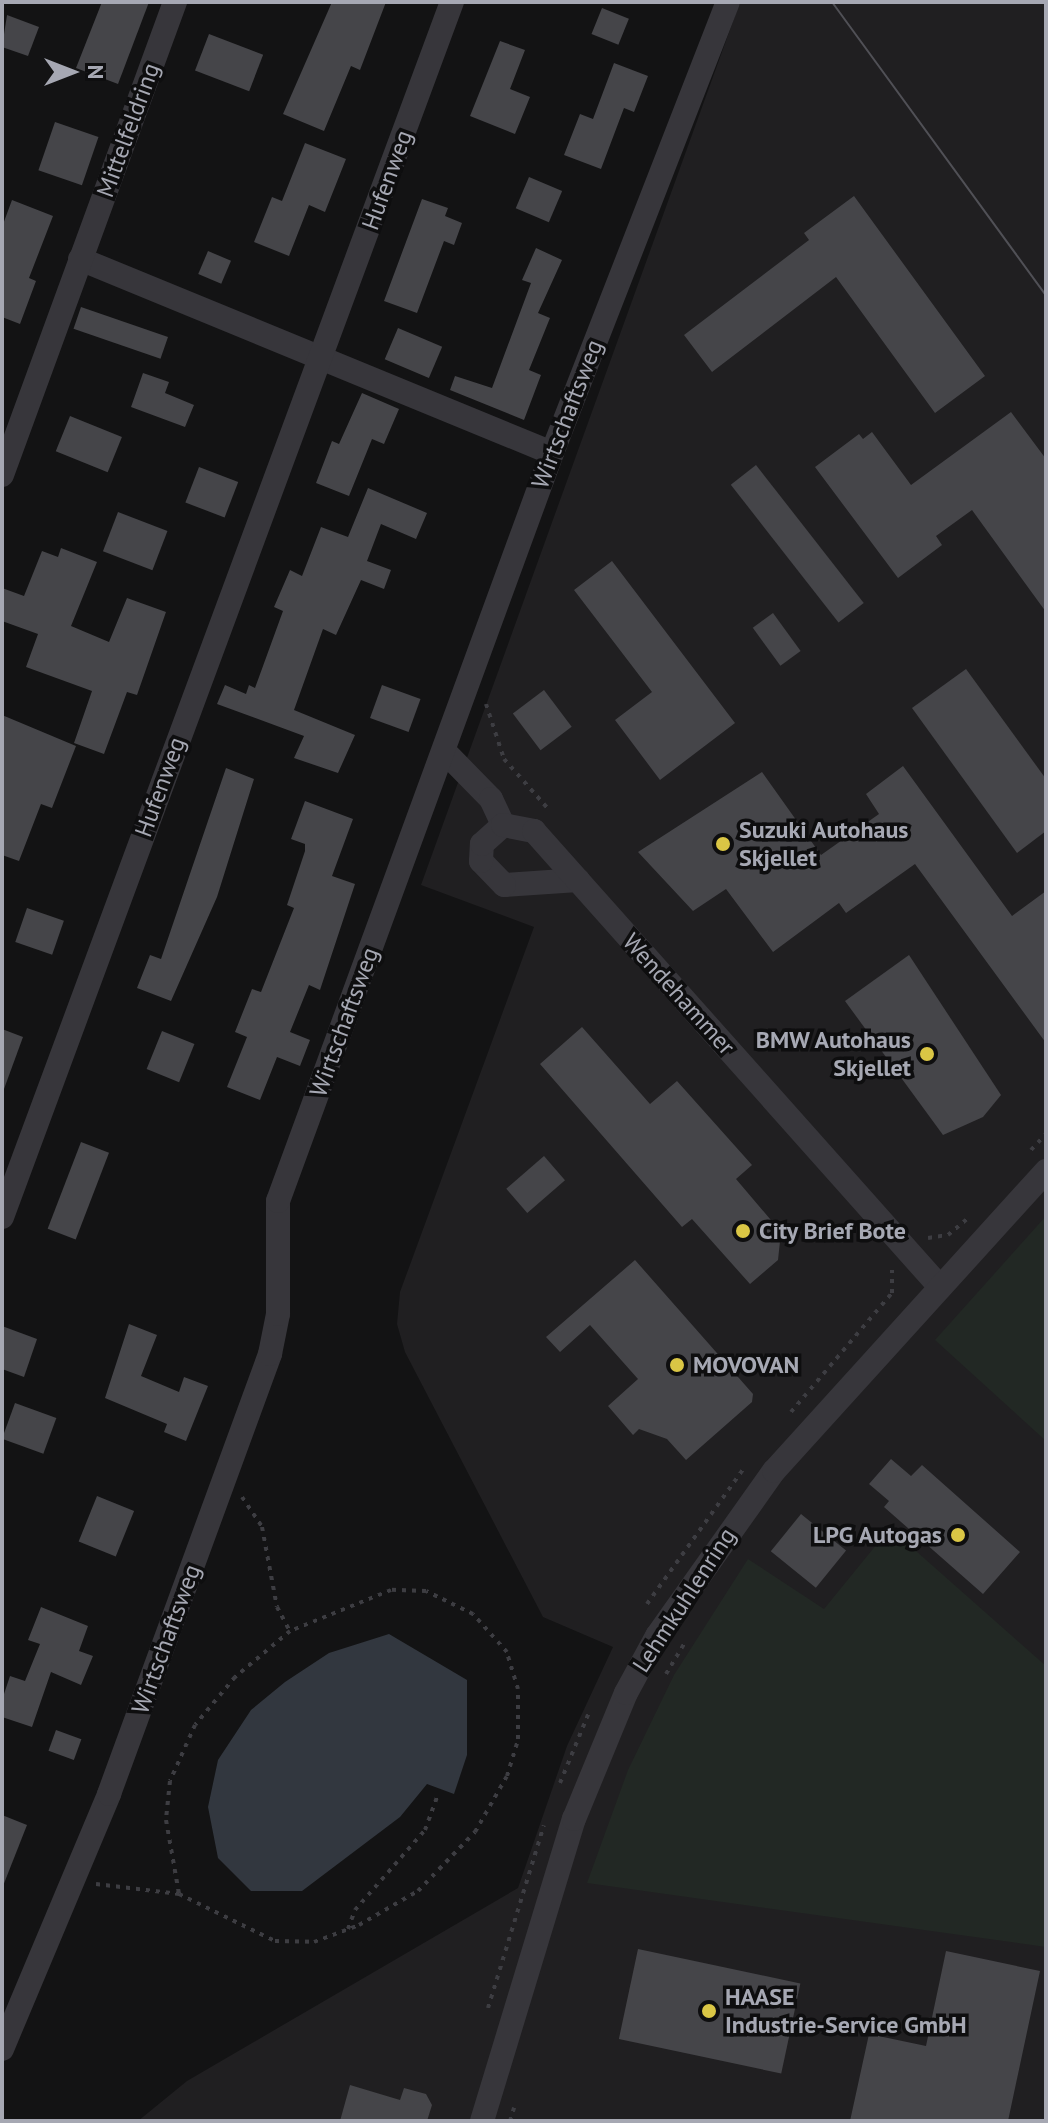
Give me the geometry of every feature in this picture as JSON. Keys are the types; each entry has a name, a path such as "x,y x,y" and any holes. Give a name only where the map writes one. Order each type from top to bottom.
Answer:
{"street":[{"name":"Mittelfeldring","path":"2,475 175,2"},
{"name":"Hufenweg","path":"2,1217 452,2"},
{"name":"Wirtschaftsweg","path":"2,2049 72,1875 109,1794 270,1354 278,1314 278,1201 552,453 728,2"},
{"path":"80,259 552,453"},
{"path":"444,751 491,799 503,825 482,844 481,861 490,876 504,885 578,880"},
{"name":"Wendehammer","path":"503,825 534,831 940,1287"},
{"name":"Lehmkuhlenring","path":"482,2121 555,1875 626,1693 746,1505 1046,1171"}],"path":[{"path":"469,682 479,686 504,759 557,819"},
{"path":"1027,1154 1046,1134"},
{"path":"919,1225 937,1239 976,1209"},
{"path":"223,1485 249,1502 262,1527 277,1607 290,1631"},
{"path":"72,1875 179,1894 275,1941 314,1942 348,1929 418,1891 475,1832 507,1776 518,1739 518,1689 507,1652 473,1614 426,1591 391,1590 290,1631 235,1677 195,1725 170,1781 166,1820 179,1894"},
{"path":"659,1687 690,1634"},
{"path":"348,1929 355,1910 425,1830 437,1797"},
{"path":"510,2121 519,2091"}],"shaded area":[{"path":"740,2 1046,2 1046,2121 138,2121 187,2081 518,1888 567,1746 613,1647 543,1617 405,1352 397,1324 400,1292 534,927 421,885"},
{"path":"1046,1216 1046,1441 935,1340"},
{"path":"890,1528 1046,1666 1046,1947 587,1883 628,1770 674,1675 748,1559 824,1609"},
{"path":"389,1634 467,1680 467,1755 454,1794 427,1784 400,1817 302,1891 251,1891 218,1858 208,1807 218,1760 251,1710 285,1682 329,1653"}],"building":[{"path":"102,2 149,2 118,84 76,68"},
{"path":"332,2 386,2 360,70 351,66 324,131 283,114"},
{"path":"602,8 629,19 618,45 592,34"},
{"path":"7,15 39,27 28,56 2,47"},
{"path":"209,34 263,55 249,91 195,70"},
{"path":"500,41 525,50 510,89 530,97 515,134 470,116"},
{"path":"614,63 648,76 634,112 624,108 601,169 564,155 580,114 593,119"},
{"path":"55,122 98,137 82,185 38,170"},
{"path":"305,143 346,159 325,212 309,205 289,256 254,242 272,197 282,201"},
{"path":"529,177 562,191 549,222 516,208"},
{"path":"854,196 985,376 935,413 836,277 712,372 684,335 809,240 804,233"},
{"path":"422,199 448,208 445,216 462,223 454,245 444,241 417,313 384,301"},
{"path":"12,200 53,216 29,278 36,281 20,324 2,317 2,227"},
{"path":"536,248 562,260 538,313 550,318 529,370 541,375 524,420 450,390 455,376 492,388 531,283 522,280"},
{"path":"208,251 231,261 221,284 198,274"},
{"path":"81,307 168,337 160,359 74,329"},
{"path":"398,328 442,347 429,378 385,359"},
{"path":"143,373 169,382 165,393 194,405 185,427 131,407"},
{"path":"362,393 399,409 384,444 372,439 349,496 316,483 332,441 339,444"},
{"path":"1011,412 1046,459 1046,612 972,510 936,536 942,545 898,578 815,467 859,434 863,439 872,432 911,485"},
{"path":"70,416 122,437 108,472 56,451"},
{"path":"756,465 864,603 839,623 731,485"},
{"path":"199,467 238,482 225,518 185,502"},
{"path":"368,488 427,513 416,539 381,524 367,561 391,570 384,589 361,580 336,635 323,629 294,710 355,735 338,773 294,758 304,736 217,704 225,685 246,694 249,685 255,688 283,611 274,607 290,570 302,576 321,527 348,537"},
{"path":"118,512 167,531 152,570 103,551"},
{"path":"61,548 97,562 71,626 109,642 127,598 166,612 137,695 127,692 104,754 74,743 92,691 26,667 38,634 2,621 2,588 24,596 42,551 58,557"},
{"path":"612,561 735,723 660,780 615,720 652,692 574,590"},
{"path":"773,613 801,651 780,666 753,628"},
{"path":"966,669 1046,779 1046,831 1017,853 912,708"},
{"path":"382,685 421,699 409,732 370,718"},
{"path":"544,690 572,727 541,750 513,713"},
{"path":"2,715 76,746 52,808 41,804 19,861 2,855"},
{"path":"903,766 1012,916 1046,891 1046,1043 915,864 846,913 839,903 773,952 726,889 693,911 638,852 762,772 821,855 879,814 866,794"},
{"path":"226,768 254,779 217,897 171,1001 137,988 150,955 161,959"},
{"path":"305,801 353,819 332,876 355,884 320,990 309,985 290,1032 310,1040 300,1066 277,1057 260,1100 227,1087 247,1037 235,1032 252,989 261,992 294,908 287,905 305,844 291,839"},
{"path":"27,908 64,921 52,955 15,942"},
{"name":"BMW Autohaus Skjellet","path":"909,955 1001,1095 983,1117 943,1135 845,1001"},
{"path":"582,1027 650,1104 677,1081 752,1165 736,1179 781,1232 778,1260 750,1284 692,1219 682,1227 540,1064"},
{"path":"2,1029 23,1037 4,1089 2,1088"},
{"path":"162,1031 194,1044 179,1082 147,1069"},
{"path":"81,1142 109,1153 76,1240 48,1229"},
{"path":"544,1156 565,1180 527,1213 506,1189"},
{"name":"MOVOVAN","path":"635,1260 753,1394 752,1402 686,1460 667,1439 639,1429 633,1435 608,1406 638,1379 590,1325 560,1352 546,1337"},
{"path":"129,1324 157,1335 141,1376 179,1392 184,1377 208,1386 186,1441 164,1432 167,1424 105,1398"},
{"path":"2,1326 37,1339 24,1377 2,1369"},
{"path":"15,1403 56,1418 43,1454 2,1439"},
{"name":"LPG Autogas","path":"891,1459 911,1476 922,1465 1020,1552 983,1594 884,1507 889,1501 869,1484"},
{"path":"97,1496 134,1511 116,1556 79,1541"},
{"path":"801,1514 846,1551 816,1588 771,1551"},
{"path":"41,1607 88,1626 79,1651 93,1656 81,1685 51,1672 32,1727 2,1717 2,1700 10,1676 25,1681 40,1644 28,1640"},
{"path":"56,1730 81,1739 74,1760 48,1751"},
{"path":"2,1815 27,1825 3,1886 2,1885"},
{"name":"HAASE Industrie-Service GmbH","path":"638,1949 800,1984 781,2074 619,2039"},
{"path":"946,1951 1040,1971 1008,2121 850,2121 869,2034 926,2046"},
{"path":"350,2085 400,2100 404,2088 426,2094 432,2105 427,2121 340,2121"}],"tram line":[{"path":"832,2 1046,296"}],"place":[{"name":"Suzuki Autohaus Skjellet","path":"723,844"},
{"name":"BMW Autohaus Skjellet","path":"927,1054"},
{"name":"City Brief Bote","path":"743,1231"},
{"name":"MOVOVAN","path":"677,1365"},
{"name":"LPG Autogas","path":"958,1535"},
{"name":"HAASE Industrie-Service GmbH","path":"709,2011"}]}
